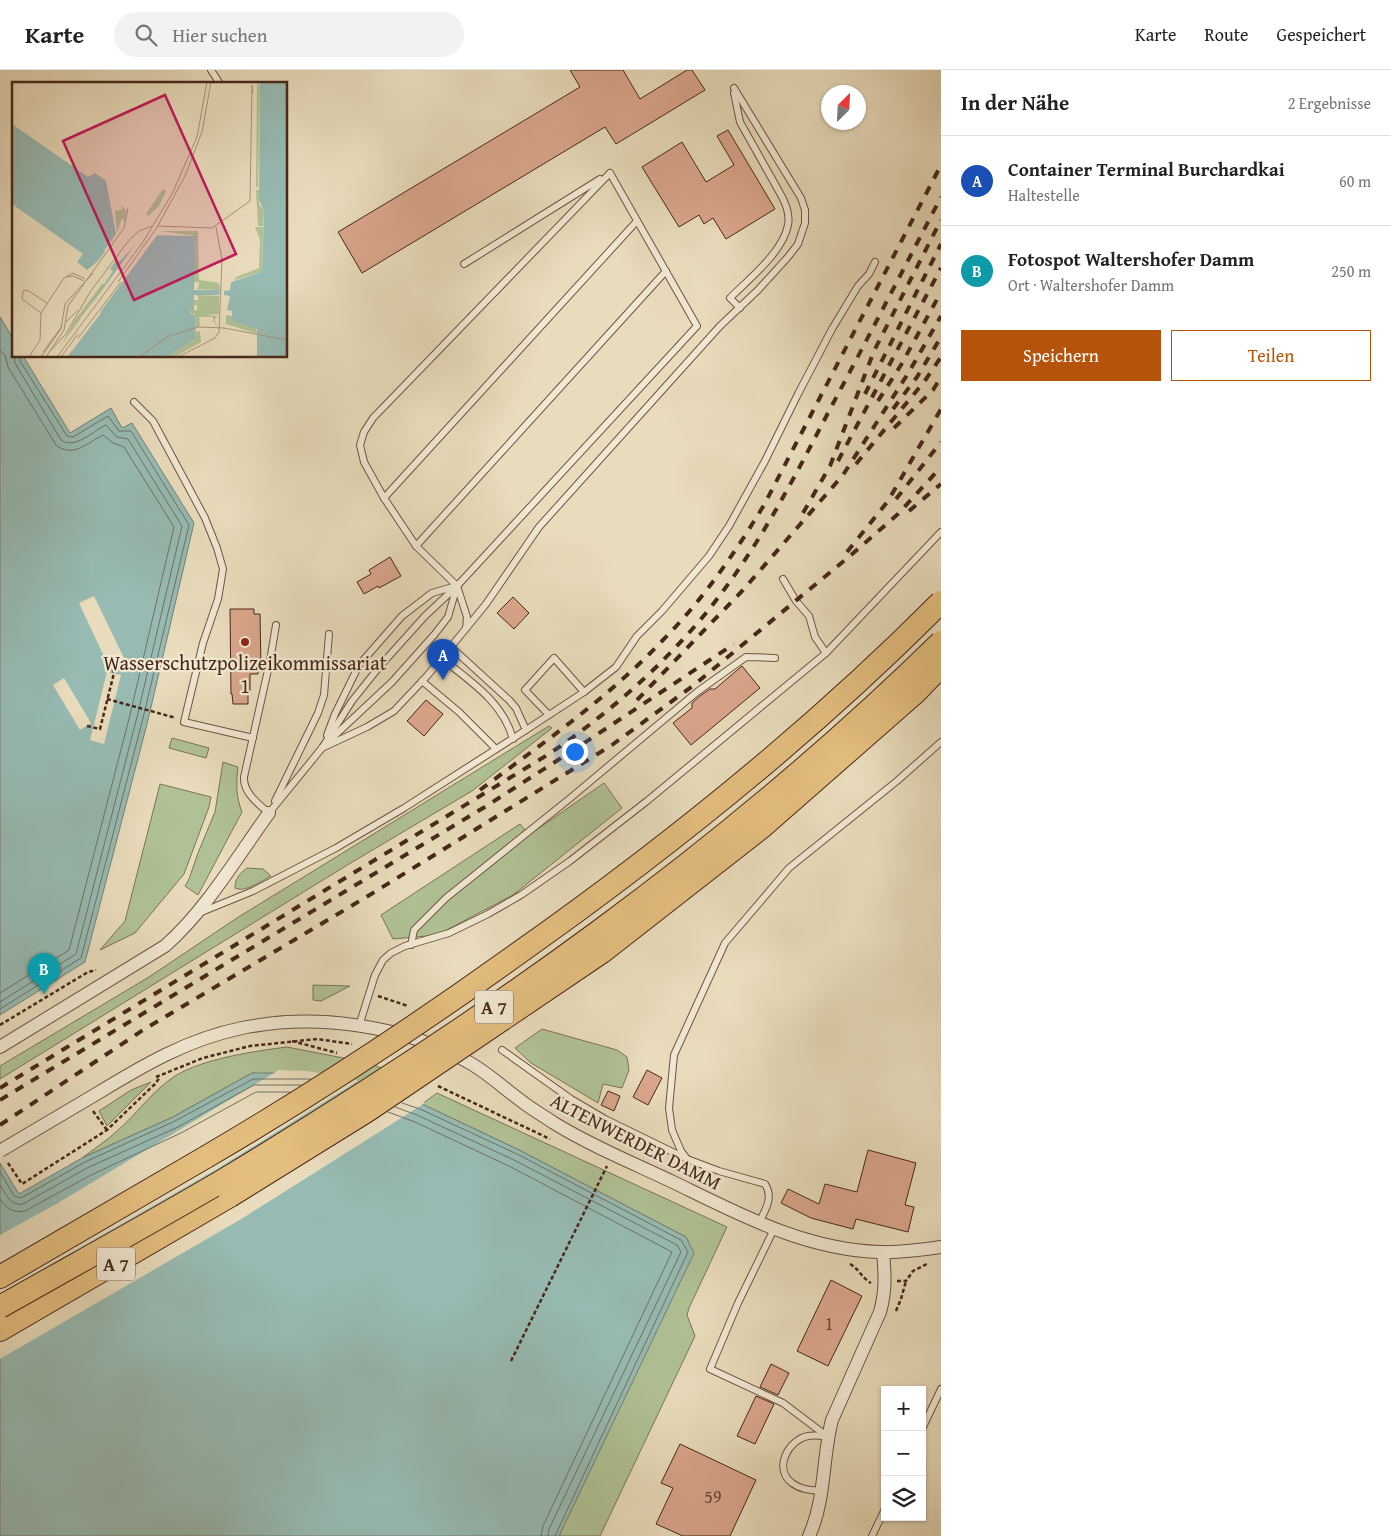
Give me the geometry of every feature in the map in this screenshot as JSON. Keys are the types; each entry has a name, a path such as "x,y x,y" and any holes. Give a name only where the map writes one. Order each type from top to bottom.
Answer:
{"highway":[{"name":"A 7","path":"0,1277 167,1181 302,1100 471,987 573,915 655,854 779,752 856,684 941,602"},
{"name":"A 7","path":"0,1307 221,1181 406,1066 558,962 648,896 751,813 819,756 903,680 941,642"},
{"name":"A 7","path":"0,1330 230,1196 359,1116 602,952 762,827 894,711 941,666"}],"street":[{"path":"0,1047 165,946 196,914 269,813"},
{"name":"ALTENWERDER DAMM","path":"3,1152 162,1055 202,1039 240,1028 275,1022 306,1021 359,1026 403,1036 454,1055 471,1064 556,1124 596,1146 774,1229 816,1243 846,1249 883,1252 914,1251 941,1247"},
{"path":"809,1536 817,1514 822,1491 828,1436 839,1402 880,1312 884,1298 886,1282 883,1252"}],"lane":[{"path":"211,70 219,82"},
{"path":"322,748 368,727 394,711 422,682 486,604 539,527 720,326 740,308 798,244 805,223 806,210 801,198 734,88 740,122 782,195 786,204 788,224 779,247 730,298 740,308"},
{"path":"269,813 322,748 352,701 380,666 425,616 457,586 697,326 610,173"},
{"path":"464,264 610,173"},
{"path":"465,630 467,618 457,586 416,546 384,498 364,462 360,445 364,432 373,418 610,173"},
{"path":"384,498 637,220"},
{"path":"196,914 253,891 336,848 404,808 513,739 584,692 616,667 637,636 662,611 709,556 748,494 832,329 875,262"},
{"path":"416,546 666,271"},
{"path":"134,402 153,421 205,518 223,569 218,599 203,644 184,722 253,738"},
{"path":"359,1026 368,993 383,960 392,953 411,944 449,933 488,914 522,895 570,861 647,801 826,653 941,532"},
{"path":"783,579 796,601 809,616 815,637 826,653"},
{"path":"322,748 335,714 359,666 402,616 432,593 457,586"},
{"path":"322,748 392,682 434,635 448,617 457,586"},
{"path":"269,813 258,804 245,788 244,783 276,625"},
{"path":"269,813 318,713 326,684 329,634"},
{"path":"451,647 509,700 516,708 526,730"},
{"path":"411,944 414,930 446,898 568,800 697,692 746,657 775,658"},
{"path":"441,658 492,701 504,714 510,726 513,739"},
{"path":"548,715 526,690 554,658 584,692"},
{"path":"422,682 459,712 496,749"},
{"path":"687,1159 681,1152 672,1130 669,1108 674,1055 725,943 789,868 941,742"},
{"path":"502,1050 571,1099 605,1120 687,1159 719,1171 765,1184 770,1191 769,1202 759,1223"},
{"path":"774,1229 738,1303 710,1369 784,1403 828,1436"},
{"path":"926,1421 941,1389"},
{"path":"822,1491 804,1489 793,1484 785,1476 783,1465 790,1446 809,1436 828,1436"},
{"path":"872,1536 881,1518"}],"path":[{"path":"87,726 100,729 114,673 111,664"},
{"path":"107,699 177,718"},
{"path":"368,993 415,1009"},
{"path":"3,1152 22,1184 107,1130 161,1076 203,1058 250,1046 290,1040"},
{"path":"92,1110 107,1130"},
{"path":"512,1362 607,1166"},
{"path":"893,1316 901,1299 906,1281"}],"green space":[{"path":"549,726 552,728 472,791 349,864 0,1079 0,1066 149,977 237,918"},
{"path":"172,738 209,748 206,758 169,748"},
{"path":"223,762 238,767 237,790 242,812 198,895 185,886 215,812"},
{"path":"604,783 622,808 513,895 437,935 393,939 381,915 520,824 529,835"},
{"path":"160,784 211,797 209,807 184,874 135,933 100,950 125,921"},
{"path":"247,868 263,869 271,876 248,888 235,888 238,877"},
{"path":"313,985 350,986 321,1001 313,1000"},
{"path":"542,1029 617,1050 627,1057 629,1070 622,1088 603,1084 598,1103 531,1063 515,1048"},
{"path":"287,1047 369,1063 393,1073 374,1087 252,1073 173,1117 82,1158 116,1132 167,1082 186,1070 214,1060"},
{"path":"151,1082 107,1126 99,1111 131,1090"},
{"path":"437,1093 727,1227 689,1308 687,1315 695,1336 600,1536 559,1536 693,1253 686,1237 519,1150 422,1104"}],"water":[{"path":"0,317 12,337 12,358 24,358 70,433 111,408 122,428 132,423 194,523 148,720 85,962 0,1015"},
{"path":"252,1073 276,1073 342,1079 422,1104 519,1150 686,1237 694,1253 559,1536 0,1536 0,1163 19,1194 82,1158 173,1117"}],"pier":[{"path":"94,596 124,658 108,665 79,603"},
{"path":"107,672 121,675 104,744 90,740"},
{"path":"64,678 91,723 80,730 53,685"},
{"path":"279,1070 343,1076 358,1081 217,1169 0,1294 0,1235 58,1203"},
{"path":"375,1085 425,1103 243,1218 0,1359 0,1298"}],"building":[{"path":"570,70 623,70 640,99 687,70 692,70 705,90 616,144 605,127 362,273 338,232 580,87"},
{"path":"728,130 775,209 726,239 713,218 704,224 699,215 679,227 642,167 682,142 706,182 734,165 717,136"},
{"path":"390,557 401,576 364,594 357,582 371,574 369,570"},
{"path":"513,597 529,613 514,629 497,613"},
{"name":"Wasserschutzpolizeikommissariat 1","path":"230,609 254,609 254,614 260,614 261,669 258,669 258,674 250,674 248,704 233,704 231,694"},
{"path":"742,666 760,688 691,745 673,723 692,708 692,703 700,696 710,689 715,689"},
{"path":"426,700 443,714 424,736 407,721"},
{"path":"647,1070 662,1078 648,1105 633,1097"},
{"path":"608,1091 620,1096 614,1111 601,1105"},
{"path":"868,1150 916,1163 905,1205 914,1207 908,1232 856,1219 853,1229 811,1218 781,1203 788,1189 819,1204 825,1184 857,1192"},
{"path":"831,1280 862,1296 828,1366 797,1351"},
{"path":"771,1364 789,1373 778,1395 760,1387"},
{"path":"756,1396 774,1404 755,1444 737,1436"},
{"path":"680,1444 756,1480 730,1536 683,1536 656,1524 673,1488 661,1483"}],"railway":[{"path":"480,790 620,682 677,626 717,576 764,505 941,165"},
{"path":"0,1088 549,754 590,724 648,675 667,657 720,595 771,519 941,197"},
{"path":"803,513 830,466 874,351 941,220"},
{"path":"865,394 941,244"},
{"path":"838,461 941,268"},
{"path":"878,401 901,365 941,292"},
{"path":"637,700 743,590 843,475 909,372 941,316"},
{"path":"893,409 917,377 941,337"},
{"path":"856,464 924,382 941,357"},
{"path":"894,428 933,390 941,377"},
{"path":"847,552 888,501 941,409"},
{"path":"896,499 941,442"},
{"path":"0,1125 143,1030 368,896 612,745 694,685 851,555 898,514 941,467"},
{"path":"909,511 941,484"},
{"path":"0,1100 488,805 734,644"}],"place":[{"name":"Wasserschutzpolizeikommissariat 1","path":"245,642"},
{"name":"Container Terminal Burchardkai","path":"443,680"},
{"name":"Fotospot Waltershofer Damm","path":"44,994"}]}
